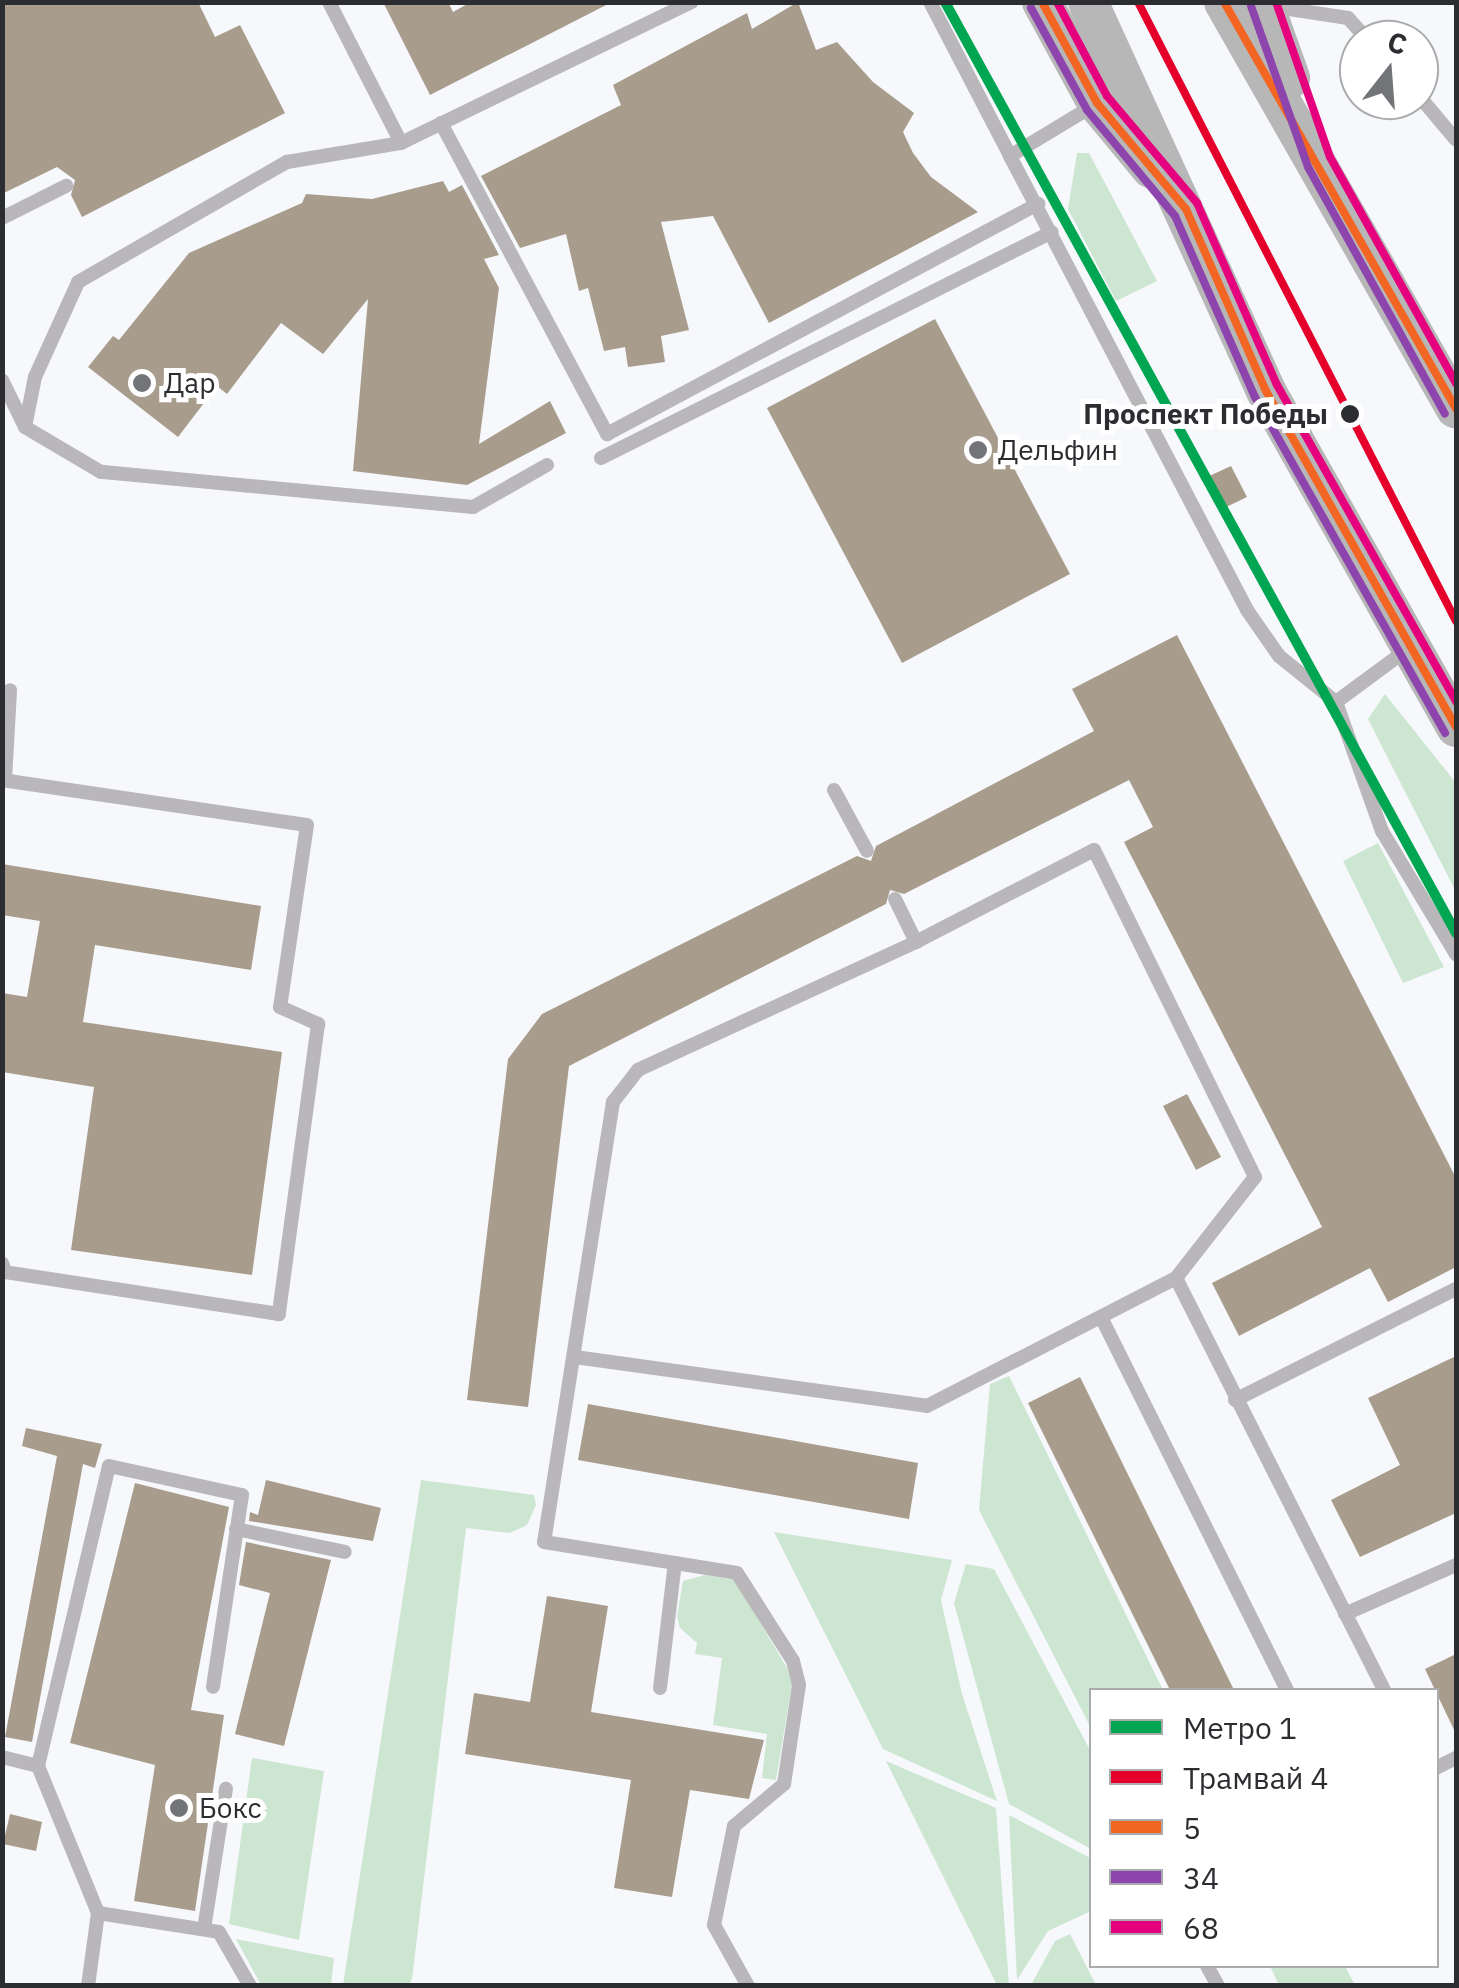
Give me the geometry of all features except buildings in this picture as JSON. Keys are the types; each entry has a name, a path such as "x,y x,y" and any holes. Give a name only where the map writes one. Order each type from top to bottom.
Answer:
{"main road":[{"path":"1042,2 1097,104 1186,209"},
{"path":"1088,2 1266,391 1408,649 1456,727"},
{"path":"1224,2 1320,162 1456,408"},
{"path":"1263,4 1320,162"}],"lane":[{"path":"329,2 401,143"},
{"path":"26,427 35,378 78,282 287,162 401,143 692,2"},
{"path":"930,2 1247,610 1279,656 1336,702 1382,831 1456,954"},
{"path":"1263,4 1350,20"},
{"path":"1010,156 1097,104"},
{"path":"442,122 608,434 1038,204"},
{"path":"2,218 66,186"},
{"path":"601,458 1052,232"},
{"path":"2,380 26,427 101,472 473,507 547,465"},
{"path":"1336,702 1408,649"},
{"path":"2,1262 5,1272 280,1314 318,1024 280,1006 307,825 4,780 10,690"},
{"path":"834,790 867,851"},
{"path":"575,1357 927,1406 1176,1278 1255,1177 1094,850 916,942 638,1070 613,1102 544,1542 737,1573 749,1583 793,1661 799,1685 781,1792 746,1813 726,1845 714,1925 748,1986"},
{"path":"895,899 916,942"},
{"path":"1176,1278 1383,1688"},
{"path":"1235,1400 1456,1289"},
{"path":"1102,1319 1286,1688"},
{"path":"88,1986 98,1913 38,1766 109,1466 242,1494 213,1687"},
{"path":"236,1530 346,1552"},
{"path":"660,1688 675,1562"},
{"path":"1345,1614 1456,1565"},
{"path":"2,1757 38,1766"},
{"path":"204,1929 226,1789"},
{"path":"98,1913 219,1932 250,1986"}],"green space":[{"path":"1077,153 1089,153 1157,281 1116,301 1068,209"},
{"path":"1385,694 1456,783 1456,892 1368,719"},
{"path":"1378,843 1444,967 1403,983 1343,861"},
{"path":"1009,1376 1162,1688 1089,1688 1089,1724 979,1510 990,1384"},
{"path":"421,1480 534,1495 536,1505 527,1525 510,1533 466,1528 412,1979 409,1985 343,1985"},
{"path":"774,1532 952,1560 941,1600 962,1694 997,1801 883,1749"},
{"path":"966,1564 994,1569 1089,1748 1089,1848 1009,1804 954,1603"},
{"path":"705,1575 735,1580 787,1668 792,1684 776,1780 762,1778 767,1734 713,1725 722,1658 695,1654 697,1643 680,1628 677,1616 683,1581"},
{"path":"252,1758 324,1771 299,1940 229,1924"},
{"path":"886,1761 996,1808 1009,1985 997,1985"},
{"path":"1009,1815 1089,1857 1089,1912 1048,1931 1017,1980"},
{"path":"1070,1934 1096,1985 1031,1985 1055,1941"},
{"path":"236,1939 334,1958 331,1985 261,1985"},
{"path":"1271,1968 1346,1968 1355,1985 1279,1985"}],"metro line":[{"name":"1","path":"945,2 1456,933"}],"tram line":[{"name":"4","path":"1138,2 1456,621"}],"transit line":[{"name":"5","path":"1042,2 1097,103 1186,209 1266,391 1456,727"},
{"name":"68","path":"1057,2 1107,96 1197,203 1277,385 1456,702"},
{"name":"5","path":"1224,2 1456,408"},
{"name":"68","path":"1276,2 1330,157 1456,383"},
{"name":"34","path":"1251,6 1308,167 1445,414"},
{"name":"34","path":"1031,8 1087,110 1175,216 1255,397 1445,733"}],"place":[{"name":"Дар","path":"142,383"},
{"name":"Проспект Победы","path":"1350,414"},
{"name":"Дельфин","path":"978,450"},
{"name":"Бокс","path":"179,1808"}]}
